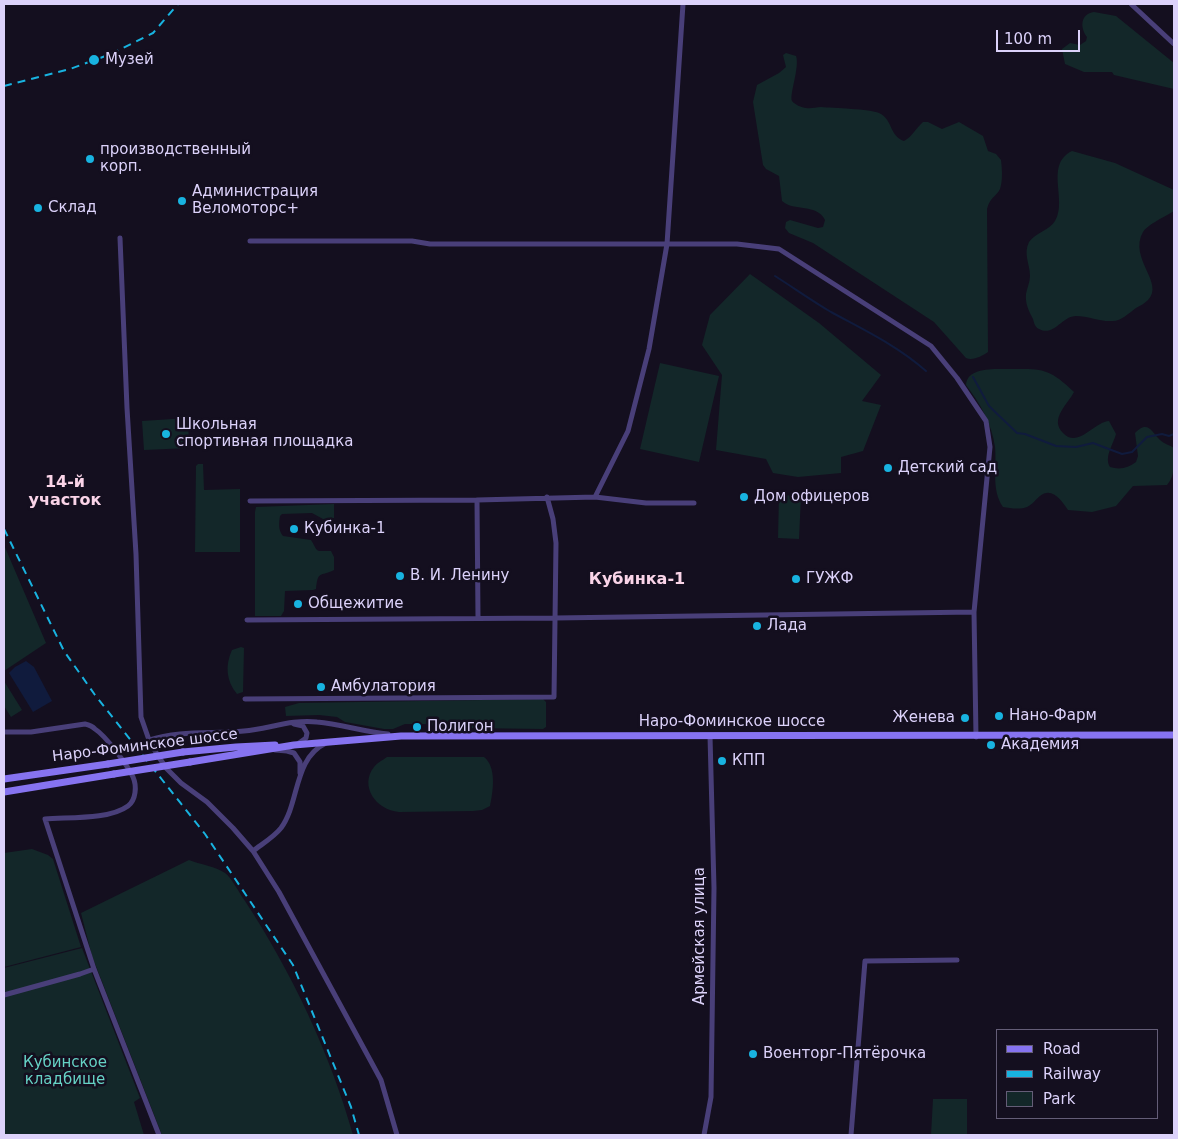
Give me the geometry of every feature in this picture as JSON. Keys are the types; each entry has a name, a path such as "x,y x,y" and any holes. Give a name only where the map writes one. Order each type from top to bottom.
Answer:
{"main road":[{"name":"Наро-Фоминское шоссе","path":"4,777 108,764 183,752 401,736 976,737 1174,735"},
{"name":"Наро-Фоминское шоссе","path":"4,792 292,745"}],"street":[{"path":"595,497 628,431 649,349 667,244 683,4"},
{"path":"1131,4 1174,44"},
{"path":"120,238 126,408 136,554 142,717 149,740 167,768 214,809 253,851 279,892 381,1080 397,1135"},
{"path":"250,242 737,244 779,249 931,346 957,378 986,421 990,447 974,612 976,737"},
{"path":"245,699 554,697 556,543 553,519 547,497"},
{"path":"250,500 477,500 595,497 646,503 694,503"},
{"path":"477,500 478,618"},
{"path":"247,620 974,612"},
{"path":"149,740 167,735 244,731 301,721 316,722 370,733 401,736"},
{"path":"4,732 31,732 85,724 93,727 108,741 133,777 134,796 130,804 122,809 108,814 45,819 94,969 159,1135"},
{"path":"288,724 299,724 306,729 306,738 302,742 292,745"},
{"name":"Армейская улица","path":"704,1135 711,1097 714,888 710,736"},
{"path":"253,851 281,828 290,808 300,776 313,752 330,741"},
{"path":"267,750 294,753 300,762 300,776"},
{"path":"851,1135 865,961 957,960"},
{"path":"4,995 94,969"}],"green space":[{"path":"1094,12 1116,16 1174,63 1174,89 1114,75 1112,72 1084,72 1065,64 1062,49 1070,43 1080,45 1086,41 1087,37 1082,26 1084,18 1089,13"},
{"path":"786,53 796,56 797,67 791,98 798,106 851,109 879,113 887,119 899,139 904,141 923,122 928,122 942,129 959,122 983,136 988,151 996,154 1001,160 1002,178 1000,189 987,209 988,352 974,358 966,358 934,322 813,243 789,233 785,228 786,222 790,220 818,228 823,227 825,220 817,211 793,206 782,201 779,176 766,169 763,165 753,102 757,85 786,67 783,55"},
{"path":"1072,151 1115,163 1174,190 1174,211 1145,229 1140,242 1142,260 1152,286 1152,293 1147,301 1116,321 1103,321 1076,316 1066,319 1054,328 1044,331 1036,326 1027,304 1026,294 1030,272 1027,246 1035,236 1050,227 1055,221 1059,203 1059,165 1064,157"},
{"path":"750,274 819,323 881,375 862,401 881,405 863,451 841,457 841,473 798,477 773,473 766,459 716,450 722,375 702,345 710,315"},
{"path":"660,363 719,376 699,462 640,449"},
{"path":"1029,369 1051,374 1074,392 1061,412 1058,422 1059,428 1069,437 1080,436 1103,422 1109,421 1116,434 1108,455 1110,467 1124,468 1136,462 1138,456 1135,433 1143,427 1149,428 1162,441 1174,448 1174,467 1172,477 1167,485 1133,486 1116,506 1092,512 1068,510 1056,496 1049,493 1044,493 1031,505 1024,508 1003,507 997,493 995,447 991,430 981,406 966,385 971,375 982,370"},
{"name":"Школьная спортивная площадка","path":"188,418 189,448 144,450 142,421"},
{"path":"203,464 204,490 240,489 240,552 195,552 196,466"},
{"path":"779,495 801,496 799,539 778,538"},
{"path":"334,504 334,518 323,519 312,513 282,514 279,524 283,536 311,540 316,549 331,551 334,557 334,570 319,576 316,589 285,591 284,611 281,616 255,616 256,507"},
{"path":"4,545 46,643 4,671"},
{"path":"244,648 243,692 237,694 229,678 228,661 232,650"},
{"path":"4,681 22,710 11,717 4,706"},
{"path":"543,699 546,702 546,727 543,729 445,729 427,724 405,724 393,729 384,729 345,722 337,717 319,715 286,716 285,707 299,703"},
{"path":"387,757 484,757 491,767 493,780 490,806 482,810 473,811 399,812 383,807 372,796 368,782 374,767"},
{"path":"32,849 53,859 81,947 4,967 4,853"},
{"path":"189,860 217,869 227,875 262,928 308,1014 333,1074 353,1135 162,1135 92,956 81,913"},
{"name":"Кубинское кладбище","path":"82,948 140,1098 134,1102 144,1135 4,1135 4,968"},
{"path":"933,1099 967,1099 967,1135 931,1135"}],"water":[{"path":"26,661 34,667 52,701 33,712 9,673"}],"waterway":[{"path":"775,276 824,308 892,346 926,371"},
{"path":"973,377 989,406 1017,433 1025,434 1056,446 1076,447 1093,443 1122,454 1132,452 1147,437 1174,434"}],"railway":[{"path":"4,86 70,69 111,54 153,33 178,4"},
{"path":"4,529 64,651 95,695 205,834 293,965 351,1107 359,1135"}],"place":[{"name":"Музей","path":"94,60"},
{"name":"производственный корп.","path":"90,159"},
{"name":"Администрация Веломоторс+","path":"182,201"},
{"name":"Склад","path":"38,208"},
{"name":"Школьная спортивная площадка","path":"166,434"},
{"name":"Детский сад","path":"888,468"},
{"name":"Дом офицеров","path":"744,497"},
{"name":"Кубинка-1","path":"294,529"},
{"name":"В. И. Ленину","path":"400,576"},
{"name":"ГУЖФ","path":"796,579"},
{"name":"Общежитие","path":"298,604"},
{"name":"Лада","path":"757,626"},
{"name":"Амбулатория","path":"321,687"},
{"name":"Нано-Фарм","path":"999,716"},
{"name":"Женева","path":"965,718"},
{"name":"Полигон","path":"417,727"},
{"name":"Академия","path":"991,745"},
{"name":"КПП","path":"722,761"},
{"name":"Военторг-Пятёрочка","path":"753,1054"}],"district":[{"name":"14-й участок","path":"65,492"},
{"name":"Кубинка-1","path":"637,580"}]}
